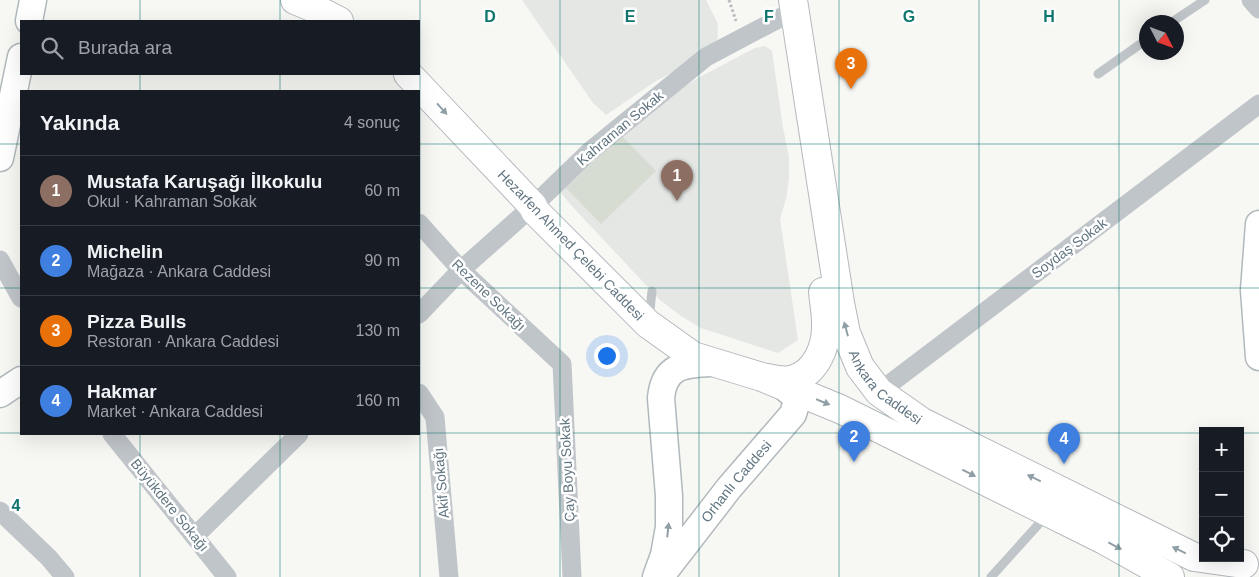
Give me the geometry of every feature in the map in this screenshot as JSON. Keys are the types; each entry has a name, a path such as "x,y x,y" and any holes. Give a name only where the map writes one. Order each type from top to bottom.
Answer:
{"main road":[{"path":"295,0 337,20"},
{"path":"772,382 804,375 820,356 824,344 826,324 794,5"},
{"name":"Ankara Caddesi","path":"794,5 846,333 860,367 879,392 922,422 1194,557 1248,565"},
{"name":"Hezarfen Ahmed Çelebi Caddesi","path":"409,75 533,206 535,211 648,324 693,356 772,382"},
{"name":"Ankara Caddesi","path":"772,382 840,409 1104,540 1170,577"}],"street":[{"path":"29,20 33,0"},
{"path":"1251,0 1259,9"},
{"name":"Kahraman Sokak","path":"420,313 461,270 533,206 589,152 706,57 794,5"},
{"path":"0,158 20,62"},
{"name":"Soydaş Sokak","path":"879,392 1259,104"},
{"name":"Rezene Sokağı","path":"420,224 461,270 562,364"},
{"path":"1259,224 1254,290 1259,357"},
{"path":"0,260 20,296"},
{"path":"656,577 664,555 669,527 669,496 661,398 662,386 668,375 677,369 692,363 711,363"},
{"name":"Çay Boyu Sokak","path":"562,364 572,577"},
{"path":"0,394 20,381"},
{"name":"Orhanlı Caddesi","path":"660,577 730,488 793,414 797,401 795,396 772,382"},
{"name":"Akif Sokağı","path":"420,395 436,417 449,577"},
{"path":"195,536 298,435"},
{"name":"Büyükdere Sokağı","path":"121,437 226,577"},
{"path":"0,511 49,558 65,577"}],"lane":[{"path":"1183,15 1206,0"},
{"path":"1098,74 1139,45"},
{"path":"648,324 652,292"},
{"path":"990,577 1049,513"}],"shaded area":[{"path":"522,0 706,0 718,24 717,49 656,81 606,115 593,103"},
{"path":"765,46 772,51 789,156 789,179 780,219 798,340 778,353 701,328 660,300 569,203 561,193 557,183 615,132 696,79 755,48"},
{"path":"621,135 656,171 601,224 566,188"}],"place":[{"name":"Pizza Bulls","path":"851,89"},
{"name":"Mustafa Karuşağı İlkokulu","path":"677,201"},
{"name":"Michelin","path":"854,462"},
{"name":"Hakmar","path":"1064,464"}]}
